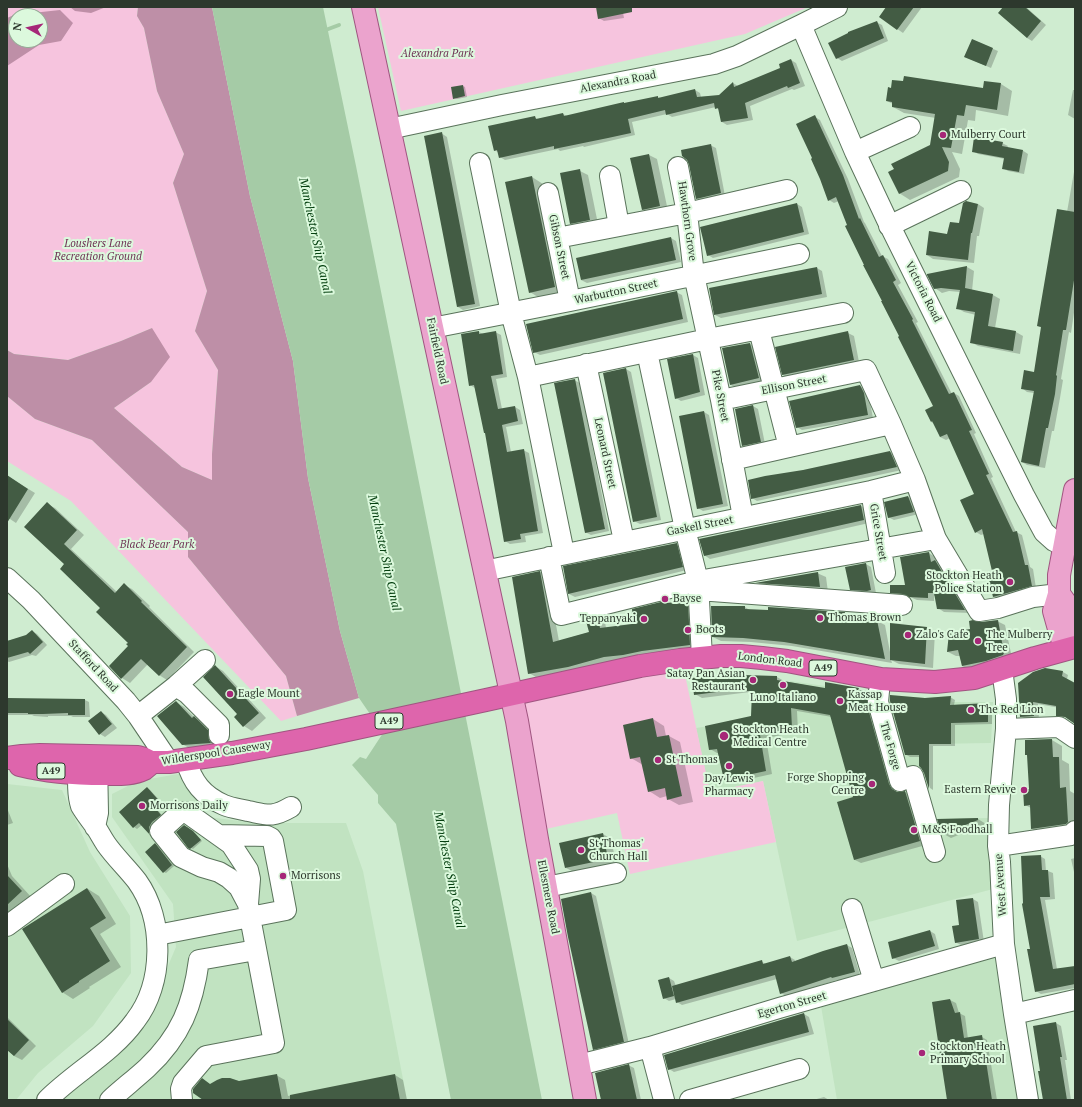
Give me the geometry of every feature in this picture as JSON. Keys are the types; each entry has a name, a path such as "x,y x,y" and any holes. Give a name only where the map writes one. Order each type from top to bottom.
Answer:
{"highway":[{"name":"London Road","path":"511,694 640,666 680,660 741,656 780,660 881,679 919,682 950,681 974,678 1075,646"},
{"name":"Wilderspool Causeway","path":"7,758 34,755 126,774 169,761 306,739 511,694"},
{"name":"Wilderspool Causeway","path":"7,762 48,771 88,765"}],"main road":[{"name":"Fairfield Road","path":"363,7 511,694"},
{"path":"1075,490 1073,512 1064,546 1059,575 1059,594 1054,611 1061,636 1075,646"},
{"path":"1059,594 1069,608 1075,625"},
{"name":"Ellesmere Road","path":"511,694 585,1100"}],"street":[{"name":"Alexandra Road","path":"389,130 510,104 714,64 737,56 837,7"},
{"name":"Victoria Road","path":"801,25 855,152 889,226 1037,521 1044,532 1054,541 1064,546"},
{"path":"855,152 910,127"},
{"path":"480,163 512,313 528,377 556,555 561,615 698,585 881,548 936,539"},
{"name":"Hawthorn Grove","path":"678,167 687,213 694,275"},
{"path":"610,176 619,226"},
{"path":"557,238 687,213 787,190"},
{"path":"889,226 962,191"},
{"name":"Gibson Street","path":"548,193 570,301"},
{"name":"Warburton Street","path":"432,328 799,254"},
{"name":"Pike Street","path":"694,275 721,400 743,517"},
{"path":"528,377 708,339 843,313"},
{"path":"759,330 790,448"},
{"path":"647,352 698,585 702,658"},
{"name":"Leonard Street","path":"586,364 624,541"},
{"name":"Ellison Street","path":"721,400 866,370 891,424"},
{"path":"732,460 891,424 915,480 936,539 979,612 998,608 1033,597 1059,594"},
{"name":"Gaskell Street","path":"484,570 871,491 915,480"},
{"name":"Grice Street","path":"871,491 885,573"},
{"name":"Stafford Road","path":"7,578 31,600 126,701 169,761 189,772 199,788 208,796 225,806 267,815 279,814 291,807"},
{"path":"698,585 902,605"},
{"path":"138,716 176,686 205,660"},
{"name":"West Avenue","path":"1002,669 1006,704 1006,729 999,805 998,846 1004,944 1028,1100"},
{"path":"176,686 187,693 219,725 219,736"},
{"name":"The Forge","path":"879,691 878,702 900,780 913,776 935,852"},
{"path":"1006,729 1059,727 1075,738"},
{"path":"47,1100 71,1078 115,1045 123,1037 137,1019 148,1000 155,977 157,962 156,934 150,908 138,883 106,844 95,827 98,813 88,765"},
{"path":"182,1100 181,1089 183,1083 206,1056 274,1043 249,910 250,879 248,870 225,839 186,812 181,812 160,831 181,857 202,867 219,872 229,878 238,887 249,910"},
{"path":"998,846 1071,835 1075,831"},
{"path":"156,934 249,910 286,910 273,841 271,838 267,836 225,839"},
{"path":"546,887 616,872"},
{"path":"7,926 64,884"},
{"path":"852,909 874,981"},
{"name":"Egerton Street","path":"579,1064 650,1047 779,1008 1004,944"},
{"path":"110,1100 147,1069 173,1038 185,1016 193,994 199,960 256,950"},
{"path":"1014,1014 1075,1000"},
{"path":"650,1047 664,1100"},
{"path":"690,1100 799,1069"}],"shaded area":[{"path":"70,7 106,7 91,13 75,11"},
{"path":"138,7 212,7 250,196 293,361 308,478 340,631 359,698 297,716 286,676 188,557 188,532 92,440 35,419 7,396 7,350 14,354 68,360 152,328 170,357 151,382 114,408 182,467 212,480 212,454 218,370 195,331 207,291 173,183 184,154 157,91 144,28 137,16"},
{"path":"60,10 73,23 61,41 48,43 48,11"},
{"path":"7,18 8,48 34,48 7,66"},
{"path":"790,681 889,695 925,698 951,696 952,702 993,702 991,743 929,744 929,819 990,818 993,889 797,941 763,781 710,793 696,728 787,714"},
{"path":"184,773 207,817 257,823 346,823 363,871 407,1100 59,1100 145,1020 176,947 173,904 112,817 112,794 138,781"},
{"path":"7,784 62,790 90,852 130,916 131,973 93,1026 38,1073 16,1100 7,1100"},
{"name":"Stockton Heath Primary School","path":"1000,955 1020,1100 837,1100 821,1006"}],"green space":[{"name":"Loushers Lane Recreation Ground","path":"7,7 138,7 137,16 144,28 157,91 184,154 173,183 207,291 195,331 218,370 212,454 212,480 182,467 114,408 151,382 152,328 68,360 14,354 7,350"},
{"name":"Alexandra Park","path":"378,7 808,7 745,34 401,111"},
{"name":"Black Bear Park","path":"7,396 35,419 92,440 188,532 188,557 286,676 297,716 281,721 71,501 7,461"},
{"path":"682,661 710,792 763,781 776,842 630,874 617,813 546,829 517,697"}],"water":[{"name":"Manchester Ship Canal","path":"212,7 323,7 542,1100 451,1100 396,824 378,803 378,795 352,765 360,757 366,759 383,733 359,698 340,631 308,478 293,361 250,196"}],"building":[{"path":"596,7 632,7 632,12 598,19"},
{"path":"886,7 914,7 897,30 879,17"},
{"path":"1003,7 1025,7 1041,21 1027,38 998,13"},
{"path":"877,21 884,38 836,59 828,43 848,32"},
{"path":"972,39 993,48 986,66 964,57"},
{"path":"791,59 800,83 788,88 787,86 745,103 748,118 721,122 718,108 715,109 714,103 666,115 665,110 628,119 631,133 554,149 554,146 499,158 497,150 494,151 488,126 535,116 536,119 563,113 564,116 624,102 658,96 658,98 695,89 697,97 719,95 733,82 734,87 780,68 779,64"},
{"name":"Mulberry Court","path":"904,76 983,88 984,81 1001,83 997,110 966,105 964,116 957,115 951,148 942,147 949,162 948,171 899,194 888,172 894,169 891,164 930,145 935,114 892,107 892,102 886,101 888,87 891,88 892,80 903,81"},
{"path":"463,85 465,96 453,99 451,87"},
{"path":"815,115 843,175 859,219 860,218 879,257 883,255 896,280 893,282 913,319 912,320 949,394 954,392 972,430 969,431 989,474 986,475 1013,532 1017,531 1025,565 1028,565 1032,586 993,597 987,572 992,571 982,529 975,533 960,500 974,494 947,434 940,437 925,410 933,406 863,265 845,226 847,225 836,197 828,201 811,159 812,158 796,124"},
{"path":"442,132 475,304 457,307 424,136"},
{"path":"974,137 1003,142 1002,146 1023,150 1019,172 1002,169 1004,158 972,152"},
{"path":"711,144 721,193 696,199 689,165 687,160 682,156 681,150"},
{"path":"649,154 660,206 642,210 630,158"},
{"path":"580,169 590,220 570,224 560,173"},
{"path":"532,176 555,287 529,293 505,182"},
{"path":"966,201 978,204 971,233 968,260 926,255 929,231 947,234 950,222 959,223 963,203"},
{"path":"797,203 804,232 707,256 700,227"},
{"path":"1057,209 1075,212 1075,274 1066,330 1063,330 1056,375 1055,394 1048,428 1046,428 1039,466 1021,462 1034,391 1021,389 1024,370 1034,372 1041,327 1037,326"},
{"path":"671,237 676,260 581,280 576,258"},
{"path":"967,266 965,288 993,294 988,326 1016,331 1013,351 970,343 975,312 956,309 960,290 941,288 934,289 927,275"},
{"path":"817,267 822,294 714,315 709,288"},
{"path":"677,291 683,319 533,353 526,324"},
{"path":"479,331 479,334 496,331 503,374 491,376 498,409 515,406 518,421 502,425 507,452 524,449 538,531 520,534 521,539 504,542 485,433 474,385 469,386 461,334"},
{"path":"848,331 854,360 782,375 775,347"},
{"path":"750,343 759,378 730,385 722,348"},
{"path":"693,354 700,392 675,399 667,359"},
{"path":"626,368 657,517 633,522 603,373"},
{"path":"575,379 605,529 585,533 554,383"},
{"path":"860,385 864,393 868,415 796,428 789,401"},
{"path":"753,405 761,442 742,446 735,409"},
{"path":"704,411 723,504 697,509 679,416"},
{"path":"890,451 897,467 751,499 748,480 803,470"},
{"path":"7,475 28,489 7,523"},
{"path":"908,496 914,512 888,518 884,502"},
{"path":"47,502 77,530 64,544 115,593 124,583 142,601 141,602 187,647 159,676 141,659 121,679 109,666 128,646 126,644 128,643 96,612 100,608 60,569 64,564 24,527"},
{"path":"861,505 864,520 704,556 699,539"},
{"path":"677,543 683,567 568,594 563,566"},
{"path":"929,552 931,562 935,560 965,610 937,609 934,593 928,593 928,598 909,597 903,594 890,593 890,585 905,585 900,557"},
{"path":"866,563 871,590 850,590 845,567"},
{"path":"540,571 553,642 589,632 586,621 598,618 600,628 632,624 632,609 665,601 666,603 688,601 690,645 604,657 568,667 528,674 512,577"},
{"path":"818,572 820,587 755,583"},
{"path":"711,606 745,606 745,609 768,610 768,607 845,612 844,617 877,620 885,659 784,642 712,637"},
{"name":"The Mulberry Tree","path":"973,620 981,622 998,620 1004,653 1003,655 986,661 962,666 958,650 947,652 949,633 970,629 969,621"},
{"path":"890,623 927,627 925,664 890,660"},
{"path":"32,630 43,642 30,654 28,652 7,658 7,641 26,635"},
{"name":"Eagle Mount","path":"215,665 259,713 243,727 234,717 237,714 203,677"},
{"path":"1045,668 1063,671 1062,676 1075,683 1075,724 1065,717 1056,716 1056,706 1033,702 1034,716 1020,717 1018,683 1033,672"},
{"path":"743,672 743,675 777,676 777,680 825,688 825,682 859,688 858,690 867,691 867,705 889,784 892,789 897,792 905,791 920,841 854,860 837,802 853,797 830,715 791,708 792,728 760,735 766,771 724,780 717,749 709,750 705,726 751,716 752,691 747,691 747,688 694,695 692,678"},
{"path":"890,695 925,698 951,696 950,705 988,703 988,722 951,723 951,744 929,744 929,789 924,773 919,766 919,755 905,755 890,701"},
{"path":"7,698 85,699 85,715 68,715 68,713 7,713"},
{"path":"176,701 192,718 194,716 208,730 209,740 211,743 182,745 157,716"},
{"path":"101,711 112,724 99,735 88,721"},
{"name":"St Thomas","path":"653,718 657,737 669,735 682,796 667,800 665,788 648,792 640,757 630,759 623,725"},
{"path":"1052,739 1053,757 1059,757 1060,788 1066,787 1068,822 1066,824 1031,829 1030,805 1024,806 1023,789 1029,789 1027,755 1025,755 1025,740"},
{"name":"Morrisons Daily","path":"147,787 161,803 155,808 161,815 152,822 149,827 150,835 139,823 133,828 119,812"},
{"path":"978,818 978,820 942,834 937,819"},
{"path":"184,825 193,831 201,840 190,849 176,832"},
{"path":"603,833 608,859 565,868 559,843"},
{"path":"155,843 172,865 163,873 145,852"},
{"path":"1041,855 1042,870 1048,870 1050,897 1040,897 1053,969 1075,966 1075,984 1035,992 1027,949 1030,949 1022,904 1021,856"},
{"path":"7,875 22,891 7,905"},
{"path":"87,888 106,918 90,928 110,961 62,993 22,929"},
{"path":"591,892 624,1042 593,1050 561,899"},
{"path":"973,898 979,939 955,943 952,926 959,925 956,900"},
{"path":"930,930 935,946 892,959 888,942"},
{"path":"847,944 855,972 831,977 780,994 775,975 676,1003 672,986 762,960 763,964 790,956 792,962"},
{"path":"669,977 674,996 663,999 658,980"},
{"path":"950,999 955,1013 960,1012 964,1038 982,1035 992,1100 947,1100 932,1002"},
{"path":"804,1013 809,1032 668,1070 664,1055"},
{"path":"7,1019 29,1040 14,1056 7,1050"},
{"path":"1056,1022 1067,1100 1043,1100 1033,1026"},
{"path":"629,1064 637,1100 601,1100 595,1073"},
{"path":"277,1074 282,1100 203,1100 193,1093 193,1089 202,1078 210,1084 222,1078 230,1078 239,1081"},
{"path":"395,1074 400,1100 290,1100 290,1095"}],"waterway":[{"path":"323,31 339,25"}],"place":[{"name":"Mulberry Court","path":"943,135"},
{"name":"Stockton Heath Police Station","path":"1010,582"},
{"name":"Bayse","path":"665,599"},
{"name":"Thomas Brown","path":"820,618"},
{"name":"Teppanyaki","path":"644,619"},
{"name":"Boots","path":"688,630"},
{"name":"Zalo's Cafe","path":"908,635"},
{"name":"The Mulberry Tree","path":"978,641"},
{"name":"Satay Pan Asian Restaurant","path":"753,680"},
{"name":"Luno Italiano","path":"783,685"},
{"name":"Eagle Mount","path":"230,694"},
{"name":"Kassap Meat House","path":"840,701"},
{"name":"The Red Lion","path":"971,710"},
{"name":"Stockton Heath Medical Centre","path":"724,736"},
{"name":"St Thomas","path":"658,760"},
{"name":"Day Lewis Pharmacy","path":"729,766"},
{"name":"Forge Shopping Centre","path":"872,784"},
{"name":"Eastern Revive","path":"1024,790"},
{"name":"Morrisons Daily","path":"142,806"},
{"name":"M&S Foodhall","path":"914,830"},
{"name":"St Thomas' Church Hall","path":"581,850"},
{"name":"Morrisons","path":"283,876"},
{"name":"Stockton Heath Primary School","path":"922,1053"}]}
